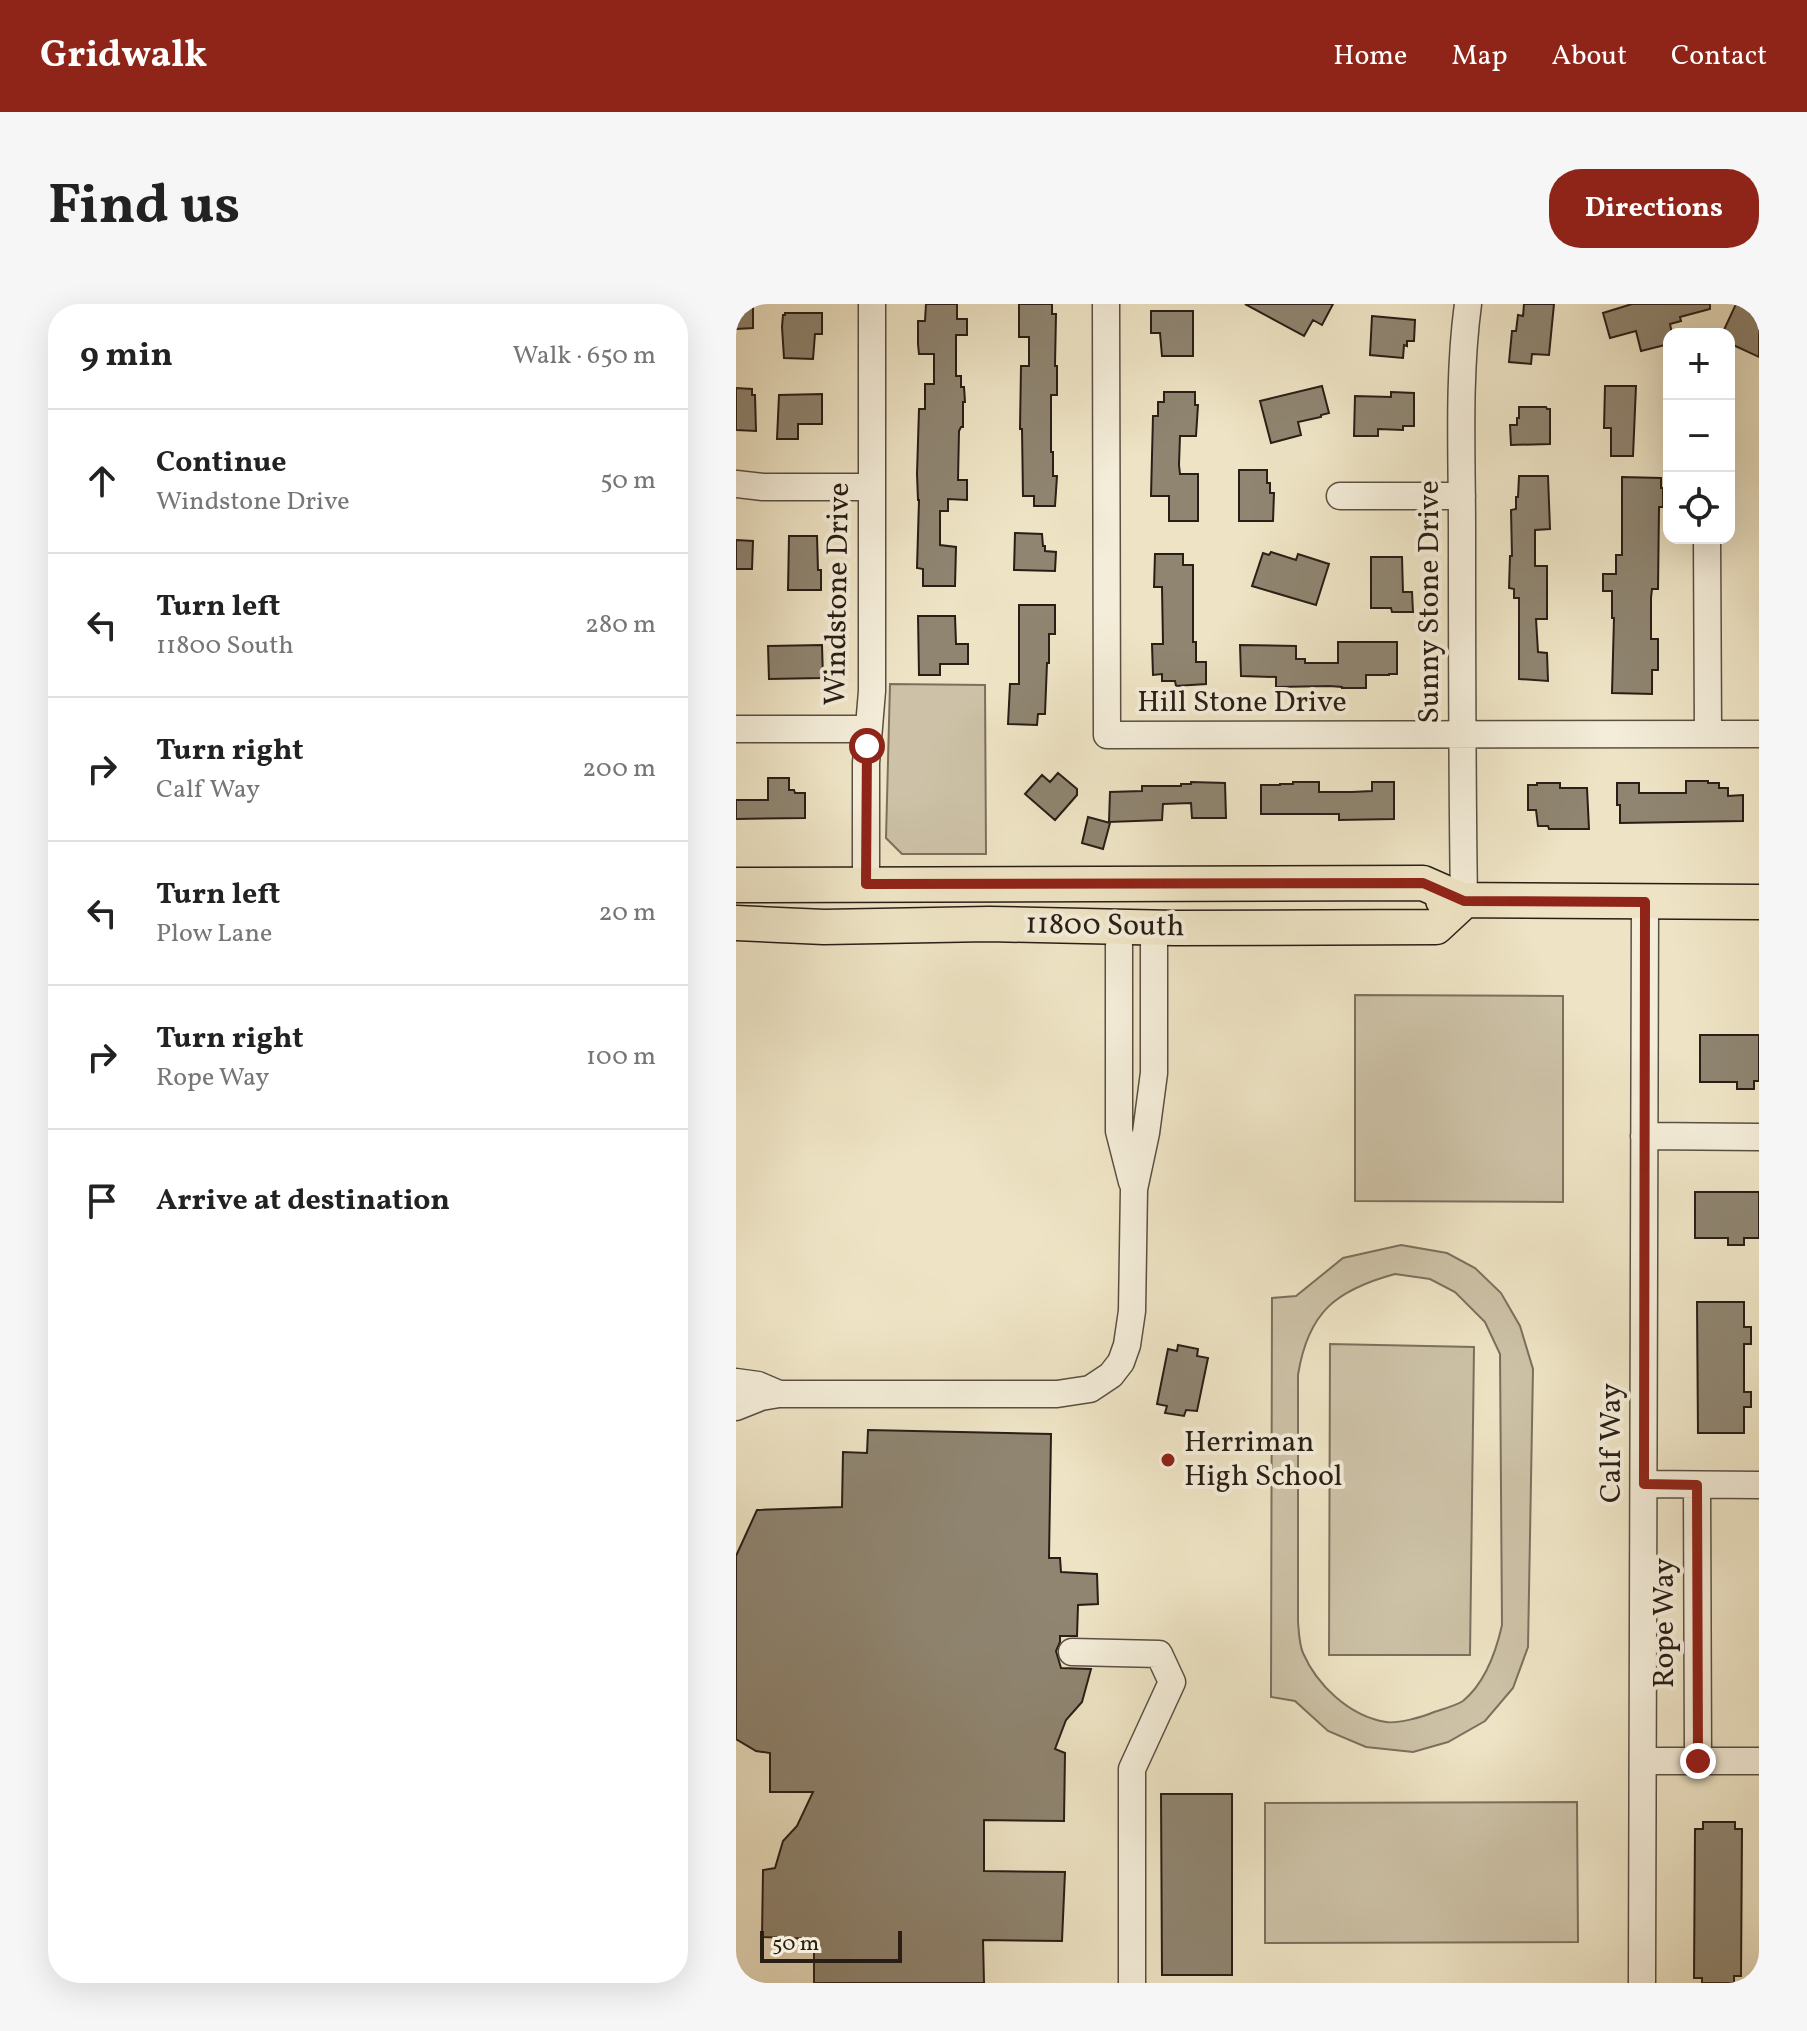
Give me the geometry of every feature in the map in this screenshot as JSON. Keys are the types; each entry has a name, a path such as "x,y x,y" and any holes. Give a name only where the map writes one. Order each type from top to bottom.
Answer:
{"main road":[{"name":"11800 South","path":"736,885 1423,883 1464,901 1759,902"},
{"path":"736,922 768,912 797,908 831,909 866,884 876,897 887,901 947,903 972,910 989,924"},
{"path":"1118,936 1118,916 1125,908 1150,900 1389,898 1464,901"},
{"name":"11800 South","path":"736,922 824,927 989,924 1118,936 1165,936 1436,927 1464,901"}],"street":[{"name":"Windstone Drive","path":"866,884 868,729 872,691 872,304"},
{"name":"Hill Stone Drive","path":"1106,304 1107,735 1759,734"},
{"name":"Sunny Stone Drive","path":"1464,901 1462,380 1468,304"},
{"path":"736,484 763,487 872,487"},
{"path":"1340,496 1462,496"},
{"path":"1707,544 1708,734"},
{"path":"736,729 868,729"},
{"name":"Calf Way","path":"1642,1983 1645,902"},
{"path":"1118,936 1119,1131 1134,1189"},
{"path":"736,1407 779,1394 1057,1394 1090,1389 1111,1375 1121,1362 1127,1345 1133,1299 1134,1189 1154,1073 1165,936"},
{"path":"1644,1136 1759,1137"},
{"path":"736,1382 758,1385 779,1394"},
{"path":"1644,1484 1759,1485"},
{"name":"Rope Way","path":"1697,1485 1698,1761"},
{"path":"1072,1652 1159,1654 1172,1682 1132,1769 1132,1983"},
{"path":"1643,1761 1759,1761"}],"shaded area":[{"path":"890,684 985,685 986,854 902,854 886,838"},
{"path":"1355,995 1563,996 1563,1202 1355,1201"},
{"path":"1401,1245 1447,1253 1475,1268 1501,1293 1520,1326 1533,1369 1528,1647 1513,1688 1485,1721 1448,1742 1413,1752 1366,1747 1328,1731 1295,1701 1271,1697 1272,1298 1296,1296 1343,1258","holes":["1395,1274 1430,1279 1455,1292 1485,1322 1500,1354 1502,1625 1489,1666 1478,1685 1463,1701 1417,1718 1386,1722 1359,1713 1336,1697 1309,1665 1301,1646 1298,1622 1298,1375 1309,1335 1328,1307 1341,1296"]},
{"path":"1330,1344 1474,1347 1470,1655 1329,1655"},
{"path":"1577,1802 1578,1942 1265,1943 1265,1803"}],"building":[{"path":"736,304 753,304 753,328 736,329"},
{"path":"926,304 957,304 957,319 967,319 967,335 956,335 956,376 961,376 965,402 963,427 959,431 958,480 967,480 967,500 948,499 948,511 940,511 940,545 956,547 955,586 923,586 923,569 917,568 919,409 925,409 925,384 934,384 934,354 919,354 918,344 918,321 925,321"},
{"path":"1019,304 1052,304 1052,314 1056,314 1057,395 1051,395 1051,452 1053,476 1057,476 1055,506 1034,506 1034,496 1023,496 1021,366 1029,366 1029,337 1019,337"},
{"path":"1245,304 1333,304 1322,325 1313,320 1304,336"},
{"path":"1524,304 1554,304 1549,355 1532,354 1531,364 1509,362 1512,331 1516,331 1518,315 1523,316"},
{"path":"1632,304 1710,304 1710,309 1680,317 1681,321 1670,324 1671,328 1663,328 1663,346 1641,351 1636,331 1610,338 1603,313"},
{"path":"1736,304 1759,313 1759,357 1735,346 1735,328 1725,328"},
{"path":"1151,311 1193,311 1193,356 1162,356 1160,333 1151,333"},
{"path":"785,313 822,313 822,334 815,334 813,359 784,358 782,327"},
{"path":"1372,316 1415,320 1414,341 1407,341 1407,346 1404,345 1403,358 1370,355"},
{"path":"1322,386 1329,413 1298,422 1301,435 1271,443 1260,401"},
{"path":"1605,386 1636,386 1633,456 1611,456 1611,428 1604,428"},
{"path":"736,388 752,389 752,395 755,395 756,431 736,430"},
{"path":"1164,392 1195,392 1195,405 1198,405 1196,436 1180,436 1179,465 1180,474 1198,474 1198,521 1169,521 1169,496 1151,496 1153,416 1158,416 1158,402 1164,402"},
{"path":"1391,392 1414,393 1414,426 1403,426 1403,430 1378,429 1378,436 1354,436 1355,396 1391,397"},
{"path":"822,394 822,424 798,424 798,439 777,439 779,395"},
{"path":"1519,407 1550,409 1550,444 1511,445 1510,425 1517,425"},
{"path":"1239,470 1267,470 1270,493 1274,493 1273,521 1239,521"},
{"path":"1519,476 1548,476 1550,529 1535,530 1535,566 1547,566 1547,619 1536,619 1538,652 1547,653 1548,681 1519,679 1519,598 1514,598 1514,589 1509,588 1511,510 1516,509"},
{"path":"1622,477 1661,478 1663,507 1659,507 1658,589 1652,589 1651,598 1651,639 1658,639 1658,670 1652,670 1652,694 1612,693 1612,591 1603,591 1603,574 1616,574 1616,555 1622,555"},
{"path":"1015,533 1042,534 1045,551 1056,552 1055,571 1014,570"},
{"path":"789,536 817,536 821,590 788,590"},
{"path":"736,540 753,541 752,569 736,569"},
{"path":"1271,552 1296,560 1298,554 1329,564 1316,605 1252,586 1263,553 1269,555"},
{"path":"1155,554 1183,554 1183,565 1193,565 1193,642 1196,642 1196,662 1206,662 1206,684 1176,686 1175,681 1162,681 1162,674 1153,675 1152,644 1163,644 1162,587 1154,587"},
{"path":"1371,557 1402,557 1403,592 1412,592 1413,612 1371,608"},
{"path":"1019,605 1055,605 1055,634 1049,634 1045,714 1038,714 1037,725 1008,724 1010,684 1019,684"},
{"path":"918,616 955,616 956,644 968,644 968,664 940,664 940,675 919,675"},
{"path":"1338,642 1397,642 1397,674 1366,675 1366,688 1276,687 1276,677 1241,676 1240,645 1296,646 1296,659 1305,659 1305,663 1338,663"},
{"path":"822,645 823,678 769,679 768,646"},
{"path":"1058,773 1077,789 1077,795 1055,820 1025,794 1042,775 1050,782"},
{"path":"768,778 789,778 789,790 805,793 805,818 736,819 736,800 768,800"},
{"path":"1686,781 1719,783 1719,788 1728,788 1728,796 1743,795 1743,821 1620,823 1617,783 1639,783 1639,793 1686,793"},
{"path":"1191,782 1225,783 1226,818 1192,818 1191,803 1163,804 1162,820 1109,822 1110,792 1142,791 1142,786 1181,786"},
{"path":"1319,782 1319,792 1352,792 1372,791 1372,782 1394,782 1394,819 1339,820 1339,814 1261,814 1261,785"},
{"path":"1560,783 1560,788 1587,788 1589,829 1538,826 1536,810 1528,810 1528,785"},
{"path":"1088,817 1110,823 1103,849 1082,843"},
{"path":"1700,1035 1759,1035 1759,1081 1754,1081 1754,1089 1737,1089 1737,1082 1700,1082"},
{"path":"1695,1192 1759,1192 1759,1238 1744,1238 1744,1245 1728,1245 1728,1238 1695,1238"},
{"path":"1697,1302 1744,1302 1744,1327 1751,1327 1751,1344 1744,1344 1744,1392 1751,1392 1751,1407 1744,1407 1744,1433 1698,1433"},
{"path":"1178,1345 1198,1349 1197,1356 1208,1358 1197,1411 1186,1410 1184,1416 1165,1413 1167,1406 1157,1404 1168,1349 1177,1351"},
{"path":"868,1430 1051,1434 1049,1558 1060,1558 1061,1572 1097,1574 1098,1604 1078,1605 1077,1636 1060,1636 1056,1651 1061,1668 1091,1669 1082,1702 1066,1720 1055,1749 1065,1753 1064,1821 984,1820 984,1871 1065,1872 1062,1941 983,1940 984,1983 814,1983 814,1939 762,1937 763,1870 775,1868 783,1841 797,1826 813,1792 770,1792 770,1753 756,1751 736,1739 736,1556 757,1510 842,1507 843,1452 867,1453"},
{"path":"1161,1794 1232,1794 1232,1975 1162,1975"},
{"path":"1703,1822 1735,1822 1735,1829 1742,1829 1741,1976 1734,1976 1734,1983 1702,1983 1702,1978 1694,1978 1695,1829 1703,1829"}],"place":[{"name":"Herriman High School","path":"1168,1460"}],"route":[{"path":"867,746 866,884 1423,883 1464,901 1645,902 1644,1484 1697,1485 1698,1761"}]}
